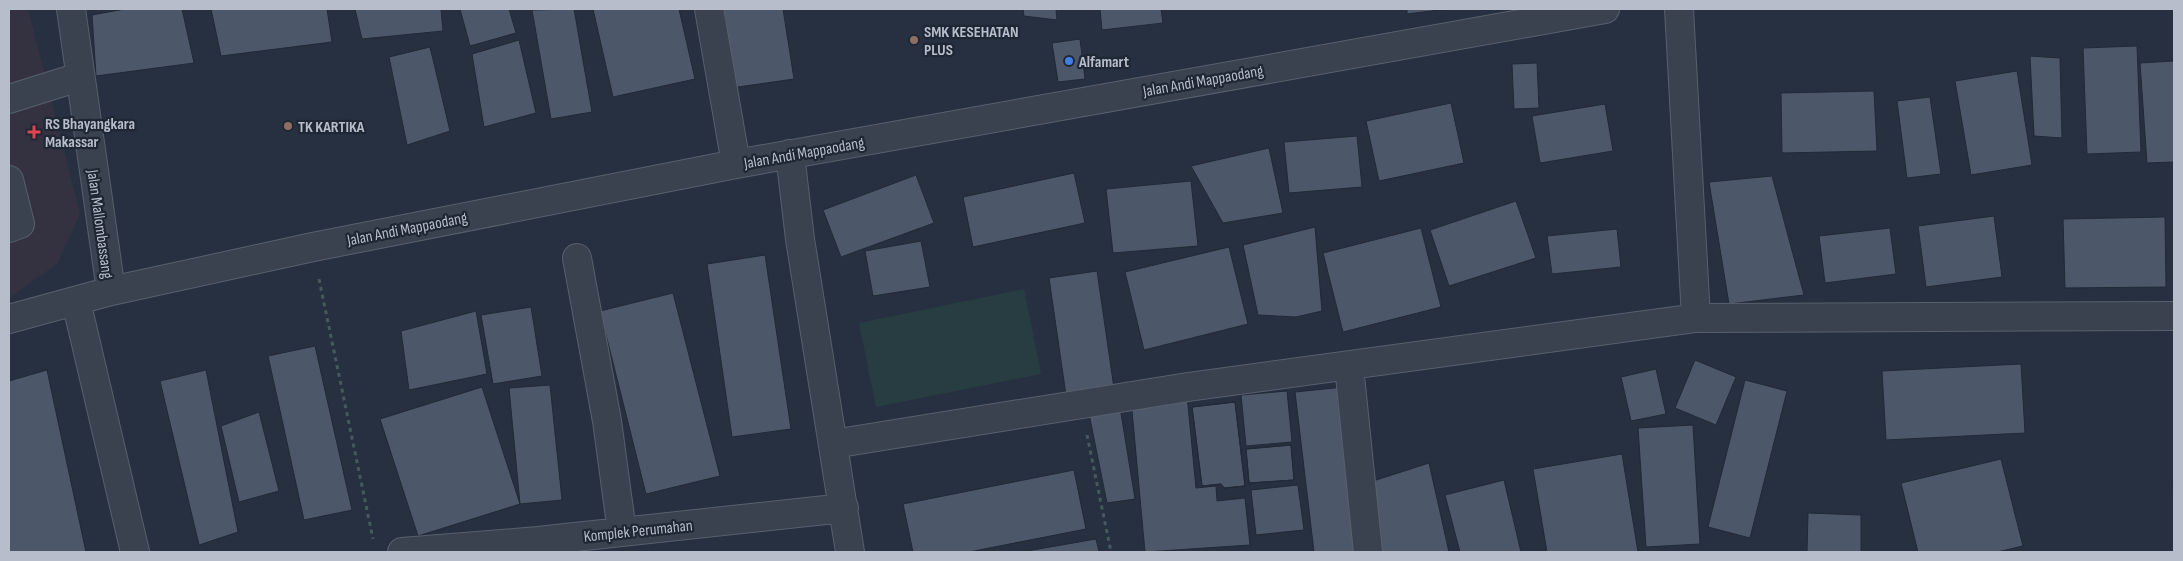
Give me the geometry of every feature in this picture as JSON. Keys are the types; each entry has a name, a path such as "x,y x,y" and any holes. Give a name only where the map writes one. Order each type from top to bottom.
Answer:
{"street":[{"name":"Jalan Mallombassang","path":"71,9 79,77 111,290"},
{"path":"709,9 736,164"},
{"name":"Jalan Andi Mappaodang","path":"9,320 111,290 313,247 736,164 1605,9"},
{"path":"1679,9 1696,318"},
{"path":"9,99 79,77"},
{"path":"790,154 800,239 850,552"},
{"path":"9,180 20,224 9,228"},
{"path":"577,258 608,421 622,532"},
{"path":"76,301 135,552"},
{"path":"833,444 1080,406 1188,387 1696,318 2174,316"},
{"path":"1349,366 1368,552"},
{"name":"Komplek Perumahan","path":"402,552 538,547 622,532 844,508"}],"path":[{"path":"313,247 373,543"},
{"path":"1080,406 1111,552"}],"shaded area":[{"name":"RS Bhayangkara Makassar","path":"9,9 28,9 80,214 57,264 9,298"}],"green space":[{"path":"1024,289 1041,374 876,407 859,323"}],"building":[{"path":"125,9 182,9 194,63 96,76 92,15"},
{"path":"211,9 327,9 332,42 221,56"},
{"path":"355,9 441,9 443,31 362,39"},
{"path":"460,9 509,9 516,33 470,46"},
{"path":"574,9 592,112 551,119 532,10"},
{"path":"593,9 679,9 695,79 613,97"},
{"path":"718,9 783,9 794,79 731,88"},
{"path":"1023,9 1056,9 1057,20 1024,16"},
{"path":"1100,9 1161,9 1163,23 1102,30"},
{"path":"1407,9 1448,9 1407,14"},
{"name":"Alfamart","path":"1080,39 1085,79 1058,82 1052,43"},
{"path":"519,40 536,113 484,127 472,54"},
{"path":"2137,46 2141,152 2087,154 2083,48"},
{"path":"430,47 450,131 407,145 389,57"},
{"path":"2030,56 2060,58 2062,138 2034,136"},
{"path":"2174,61 2174,162 2147,163 2140,63"},
{"path":"1537,63 1539,108 1514,109 1512,64"},
{"path":"2017,71 2032,165 1971,175 1955,81"},
{"path":"1874,91 1877,151 1782,153 1781,93"},
{"path":"1930,97 1941,174 1907,178 1897,101"},
{"path":"1451,103 1464,163 1379,181 1366,121"},
{"path":"1605,104 1613,151 1540,163 1532,116"},
{"path":"1357,136 1362,187 1289,193 1284,142"},
{"path":"1269,148 1283,213 1223,223 1191,166"},
{"path":"1074,173 1085,223 973,247 963,197"},
{"path":"916,175 934,223 841,257 823,210"},
{"path":"1772,176 1804,295 1729,304 1709,182"},
{"path":"1191,181 1198,246 1113,253 1106,189"},
{"path":"1516,201 1536,258 1449,286 1430,230"},
{"path":"1994,216 2002,277 1926,287 1918,226"},
{"path":"2165,217 2166,287 2065,288 2063,219"},
{"path":"1315,227 1322,311 1296,317 1258,315 1243,245"},
{"path":"1421,228 1441,307 1343,332 1323,253"},
{"path":"1890,228 1896,274 1825,283 1819,236"},
{"path":"1617,229 1621,267 1552,274 1547,236"},
{"path":"921,241 930,287 873,296 865,251"},
{"path":"1229,247 1248,324 1144,350 1125,272"},
{"path":"765,255 791,429 732,437 707,264"},
{"path":"1097,271 1115,395 1067,402 1049,278"},
{"path":"673,293 720,476 646,494 600,311"},
{"path":"531,307 542,376 493,384 481,315"},
{"path":"476,311 487,374 409,390 401,331"},
{"path":"315,346 352,510 304,520 268,356"},
{"path":"1695,360 1736,377 1716,425 1675,408"},
{"path":"2021,364 2025,433 1886,440 1882,371"},
{"path":"1656,369 1666,414 1631,421 1621,377"},
{"path":"47,370 86,552 9,552 9,381"},
{"path":"206,370 238,532 199,545 160,381"},
{"path":"1745,380 1787,391 1750,538 1708,527"},
{"path":"550,385 562,500 520,504 509,388"},
{"path":"482,387 520,504 418,536 380,419"},
{"path":"1344,387 1362,552 1314,552 1295,392"},
{"path":"1287,391 1292,442 1246,446 1241,395"},
{"path":"1187,395 1196,488 1216,486 1217,501 1245,498 1250,545 1145,552 1131,400"},
{"path":"1235,402 1245,486 1224,488 1221,484 1202,486 1192,407"},
{"path":"1235,402 1245,486 1224,488 1221,484 1202,486 1192,407"},
{"path":"1120,407 1135,499 1107,503 1089,414"},
{"path":"259,412 279,491 239,502 221,426"},
{"path":"1693,425 1700,544 1646,547 1638,428"},
{"path":"1291,445 1294,480 1249,483 1246,449"},
{"path":"1291,445 1294,480 1249,483 1246,449"},
{"path":"1622,454 1638,552 1547,552 1533,469"},
{"path":"2001,459 2023,546 1997,552 1918,552 1901,483"},
{"path":"1429,463 1449,552 1379,552 1367,483"},
{"path":"1074,470 1086,529 969,552 913,552 903,504"},
{"path":"2174,474 2174,502 2172,475"},
{"path":"1504,480 1521,552 1460,552 1445,495"},
{"path":"1298,485 1304,530 1256,535 1251,490"},
{"path":"1808,513 1861,515 1861,552 1807,552"},
{"path":"1096,539 1099,552 1021,552"}],"place":[{"name":"SMK KESEHATAN PLUS","path":"914,40"},
{"name":"Alfamart","path":"1069,61"},
{"name":"TK KARTIKA","path":"288,126"},
{"name":"RS Bhayangkara Makassar","path":"34,132"}]}
